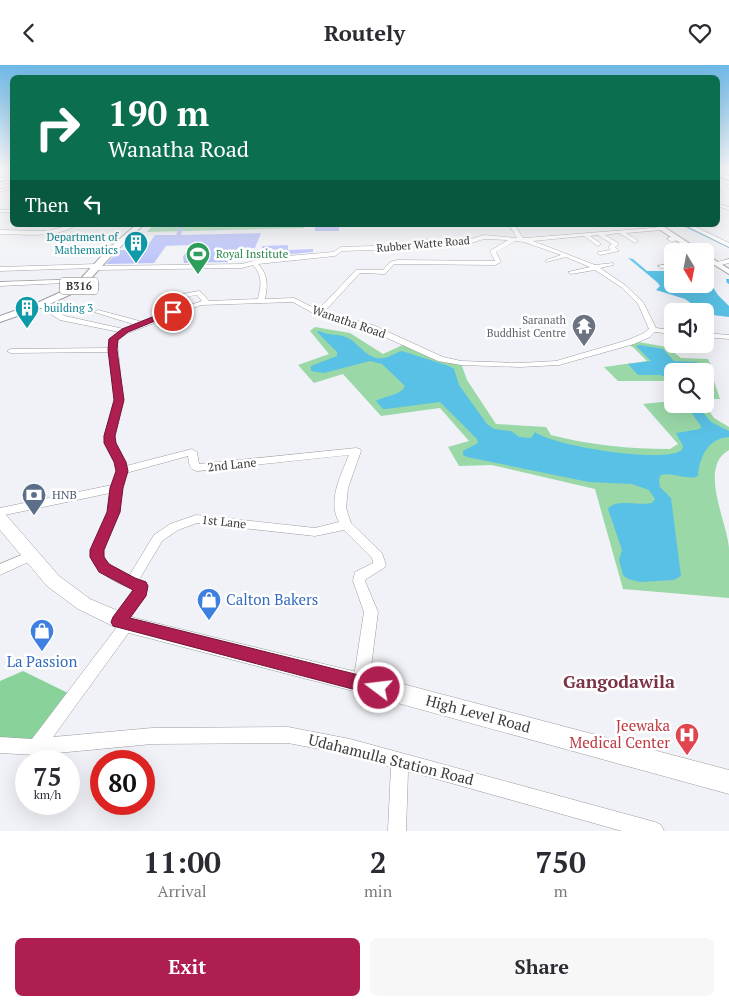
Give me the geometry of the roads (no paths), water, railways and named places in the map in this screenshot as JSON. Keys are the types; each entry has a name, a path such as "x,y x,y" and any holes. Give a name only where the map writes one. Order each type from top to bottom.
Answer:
{"highway":[{"name":"High Level Road","path":"0,519 53,581 84,604 123,623 361,683 729,782"}],"main road":[{"name":"B316","path":"0,319 67,294 85,281 96,267 138,227"},
{"path":"659,227 682,243"},
{"path":"715,263 729,272"}],"street":[{"path":"0,232 51,233 68,227"},
{"path":"513,227 520,239 595,267 623,286 642,303 653,329 664,330"},
{"name":"Rubber Watte Road","path":"0,269 242,265 335,254 342,249 404,247 417,242 470,241 484,237 520,239 585,235 659,227"},
{"path":"692,227 729,245"},
{"path":"620,232 635,241"},
{"path":"600,233 616,244 611,247 616,251 600,253"},
{"path":"585,235 598,244"},
{"path":"319,313 358,271 385,271 392,263 398,262 495,263 498,262 493,251 520,239"},
{"path":"548,261 567,255"},
{"path":"715,263 729,261"},
{"path":"254,263 263,271 265,279 261,301"},
{"path":"571,272 611,265"},
{"path":"0,283 85,281"},
{"path":"173,312 162,299 200,293 206,302"},
{"name":"Wanatha Road","path":"125,331 192,305 206,302 294,300 319,313 370,327 442,359 476,364 556,363 631,342 647,335 653,329"},
{"path":"40,305 63,318 125,331"},
{"path":"98,312 142,324"},
{"path":"36,747 123,623 140,592 141,586 131,583 104,568 97,557 97,550 114,512 116,488 122,471 109,436 119,400 112,350 114,339 125,331"},
{"path":"714,336 729,337"},
{"path":"11,351 112,350"},
{"name":"2nd Lane","path":"122,471 192,452 194,465 197,468 356,451 344,478 341,491 343,517 346,525"},
{"path":"0,512 116,488"},
{"name":"1st Lane","path":"131,583 158,538 174,527 196,519 314,532 346,525"},
{"path":"346,525 378,556 380,562 380,565 360,576 371,612 361,683"},
{"path":"0,570 31,557"},
{"name":"Udahamulla Station Road","path":"0,745 36,747 152,737 288,735 350,747 656,831"},
{"path":"397,831 400,762"}],"water":[{"path":"628,258 633,259 647,271 664,271 664,292 656,290 660,286"},
{"path":"714,289 729,306 729,317 714,315 714,303 691,303 685,299 666,293 714,293"},
{"path":"317,332 346,337 373,357 384,358 402,351 449,366 454,369 459,385 487,424 494,429 511,431 519,437 531,438 535,432 563,443 585,448 633,454 672,454 682,450 683,446 676,433 700,429 701,426 692,413 704,413 711,422 729,431 729,437 715,441 706,450 700,462 698,476 690,478 666,474 661,475 659,479 660,487 671,498 681,576 674,580 640,582 628,579 623,575 619,560 622,550 608,509 611,506 622,503 652,503 655,499 649,490 632,484 589,482 467,457 463,455 463,451 478,443 477,439 440,402 383,409 376,401 397,393 405,386 382,364 370,361 324,373 311,371 311,366 337,356 337,352"},
{"path":"636,346 663,349 664,353 667,353 674,361 698,363 664,363 664,376 638,375 628,364 651,361"}],"waterway":[{"path":"687,227 729,247"}],"place":[{"name":"Department of Mathematics","path":"136,264"},
{"name":"Royal Institute","path":"198,275"},
{"name":"building 3","path":"27,329"},
{"name":"Saranath Buddhist Centre","path":"584,347"},
{"name":"HNB","path":"34,516"},
{"name":"Calton Bakers","path":"209,621"},
{"name":"La Passion","path":"42,652"},
{"name":"Jeewaka Medical Center","path":"687,756"}],"district":[{"name":"Gangodawila","path":"619,682"}]}
